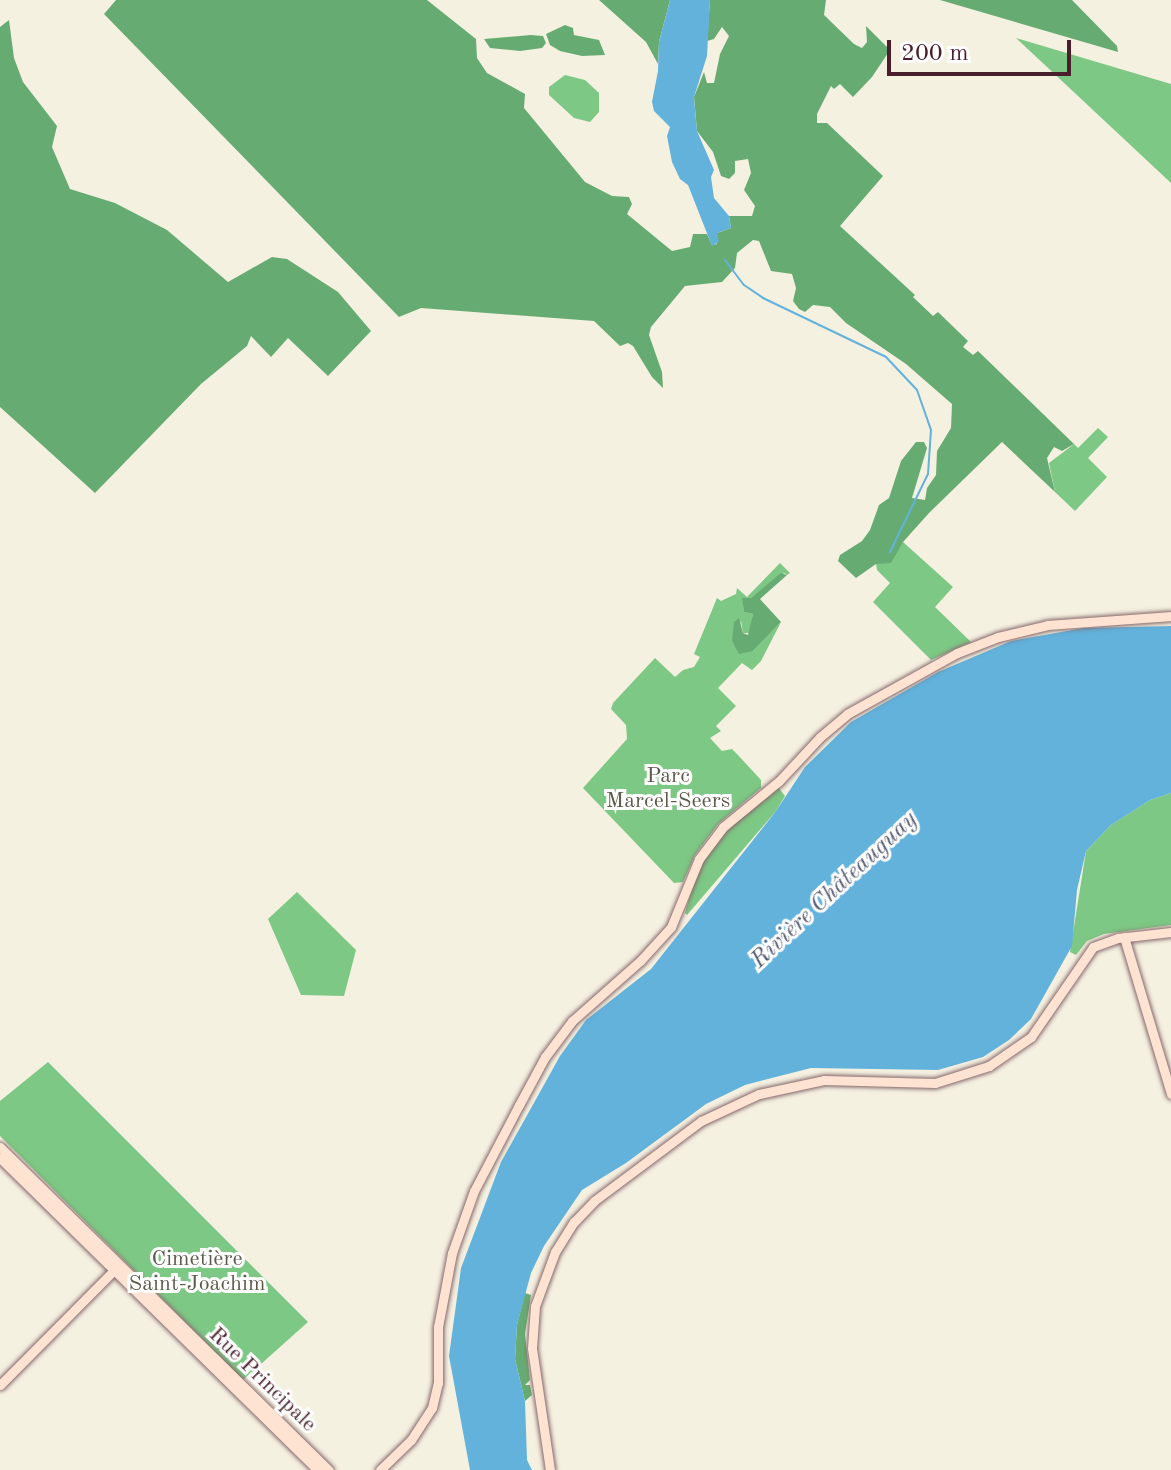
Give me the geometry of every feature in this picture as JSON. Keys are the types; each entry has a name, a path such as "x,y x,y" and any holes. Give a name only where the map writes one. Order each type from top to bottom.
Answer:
{"street":[{"path":"380,1470 395,1454 398,1445 418,1429 432,1408 437,1389 438,1327 450,1260 482,1175 550,1050 584,1008 666,934 681,910 699,859 723,827 772,787 847,714 945,659 988,640 1048,625 1171,616"},
{"path":"550,1470 532,1348 539,1290 555,1252 580,1214 655,1154 710,1117 764,1093 824,1080 935,1083 982,1069 1027,1040 1087,952 1101,942 1171,932"},
{"path":"1124,937 1171,1094"},
{"name":"Rue Principale","path":"0,1147 318,1470"},
{"name":"Rue Principale","path":"0,1158 329,1470"},
{"path":"0,1385 116,1268"}],"green space":[{"path":"116,0 427,0 476,39 477,58 487,73 525,94 524,108 585,182 612,196 629,197 632,204 627,214 672,251 690,247 693,234 707,234 712,245 717,244 717,233 731,228 729,216 752,216 755,206 744,190 751,173 748,159 735,161 735,173 729,179 721,176 713,152 697,131 694,97 704,72 707,83 714,83 720,54 729,36 722,27 714,39 707,41 710,0 826,0 824,15 854,44 862,48 867,42 866,26 890,50 872,77 853,97 840,84 834,89 831,86 817,114 817,123 827,123 883,176 840,226 915,295 913,297 933,316 938,312 968,341 963,347 973,355 978,351 1074,444 1062,451 1054,447 1047,458 1055,492 1002,442 929,513 903,542 891,563 876,564 856,578 838,561 840,555 862,541 870,530 879,505 889,498 901,461 916,442 924,442 927,448 912,498 925,500 927,488 936,475 937,451 951,428 952,404 906,364 846,323 830,307 813,305 805,312 799,309 793,301 796,288 792,274 771,271 759,241 753,240 737,253 735,268 722,282 685,286 651,327 649,335 662,372 663,388 652,377 633,346 628,343 620,346 594,321 421,308 399,317 104,14"},
{"path":"599,0 670,0 659,42 658,64 646,42"},
{"path":"940,0 1072,0 1117,46 1118,52"},
{"path":"9,20 14,58 23,82 57,126 52,147 70,189 115,203 167,230 228,282 272,257 287,259 338,292 371,331 328,376 288,338 271,357 251,336 247,346 201,384 95,493 0,407 0,27"},
{"path":"565,25 573,28 574,35 599,40 605,55 582,56 560,51 550,45 546,34"},
{"path":"543,36 546,43 542,48 520,51 490,48 484,39"},
{"path":"1016,38 1171,84 1171,183"},
{"path":"565,75 585,80 599,93 599,112 590,122 574,118 549,95 549,87"},
{"path":"1098,428 1108,437 1088,458 1107,477 1075,511 1055,492 1049,463 1074,444 1078,448"},
{"path":"903,542 953,587 935,607 971,642 931,660 873,602 890,583 877,570 876,564"},
{"name":"Parc Marcel-Seers","path":"780,563 790,573 784,573 751,598 743,598 744,612 753,614 750,633 743,633 741,621 732,641 736,647 753,651 781,622 761,661 752,670 742,663 718,688 736,706 716,726 721,731 710,738 722,751 732,749 761,780 761,788 718,824 695,855 683,882 674,883 583,788 627,739 626,725 611,709 613,703 655,658 675,677 683,670 694,667 700,657 694,654 717,598 721,601 736,594 737,588 747,597"},
{"path":"781,573 787,575 760,599 781,622 753,651 739,654 732,641 734,622 739,618 743,633 748,635 753,614 744,612 742,598 751,598"},
{"name":"Parc Marcel-Seers","path":"778,787 785,796 776,811 687,915 695,878 709,851 739,818"},
{"path":"1171,793 1171,925 1104,934 1087,941 1076,955 1070,952 1086,851 1111,825 1150,800"},
{"path":"297,892 356,950 344,996 301,995 268,919"},
{"name":"Cimetière Saint-Joachim","path":"48,1062 308,1322 243,1380 0,1136 0,1101"},
{"path":"525,1293 531,1295 525,1334 530,1380 525,1385 530,1385 532,1395 525,1401 515,1359 517,1325"}],"water":[{"path":"670,0 710,0 707,56 694,97 695,110 697,131 714,170 711,177 714,198 729,216 731,228 717,233 719,242 712,246 688,185 680,179 672,162 667,136 670,127 654,111 652,102 659,42"},
{"name":"Rivière Châteauguay","path":"1171,626 1171,793 1150,800 1111,825 1086,851 1077,890 1072,946 1031,1019 1009,1040 983,1057 938,1070 811,1068 745,1085 706,1104 626,1163 582,1190 544,1246 531,1273 517,1325 515,1359 525,1401 527,1460 532,1470 470,1470 449,1356 461,1268 501,1162 560,1056 586,1020 651,969 776,811 805,767 851,722 938,672 1011,641 1084,628"}],"waterway":[{"path":"725,260 744,285 763,298 886,357 917,390 931,430 928,474 890,552"}]}
